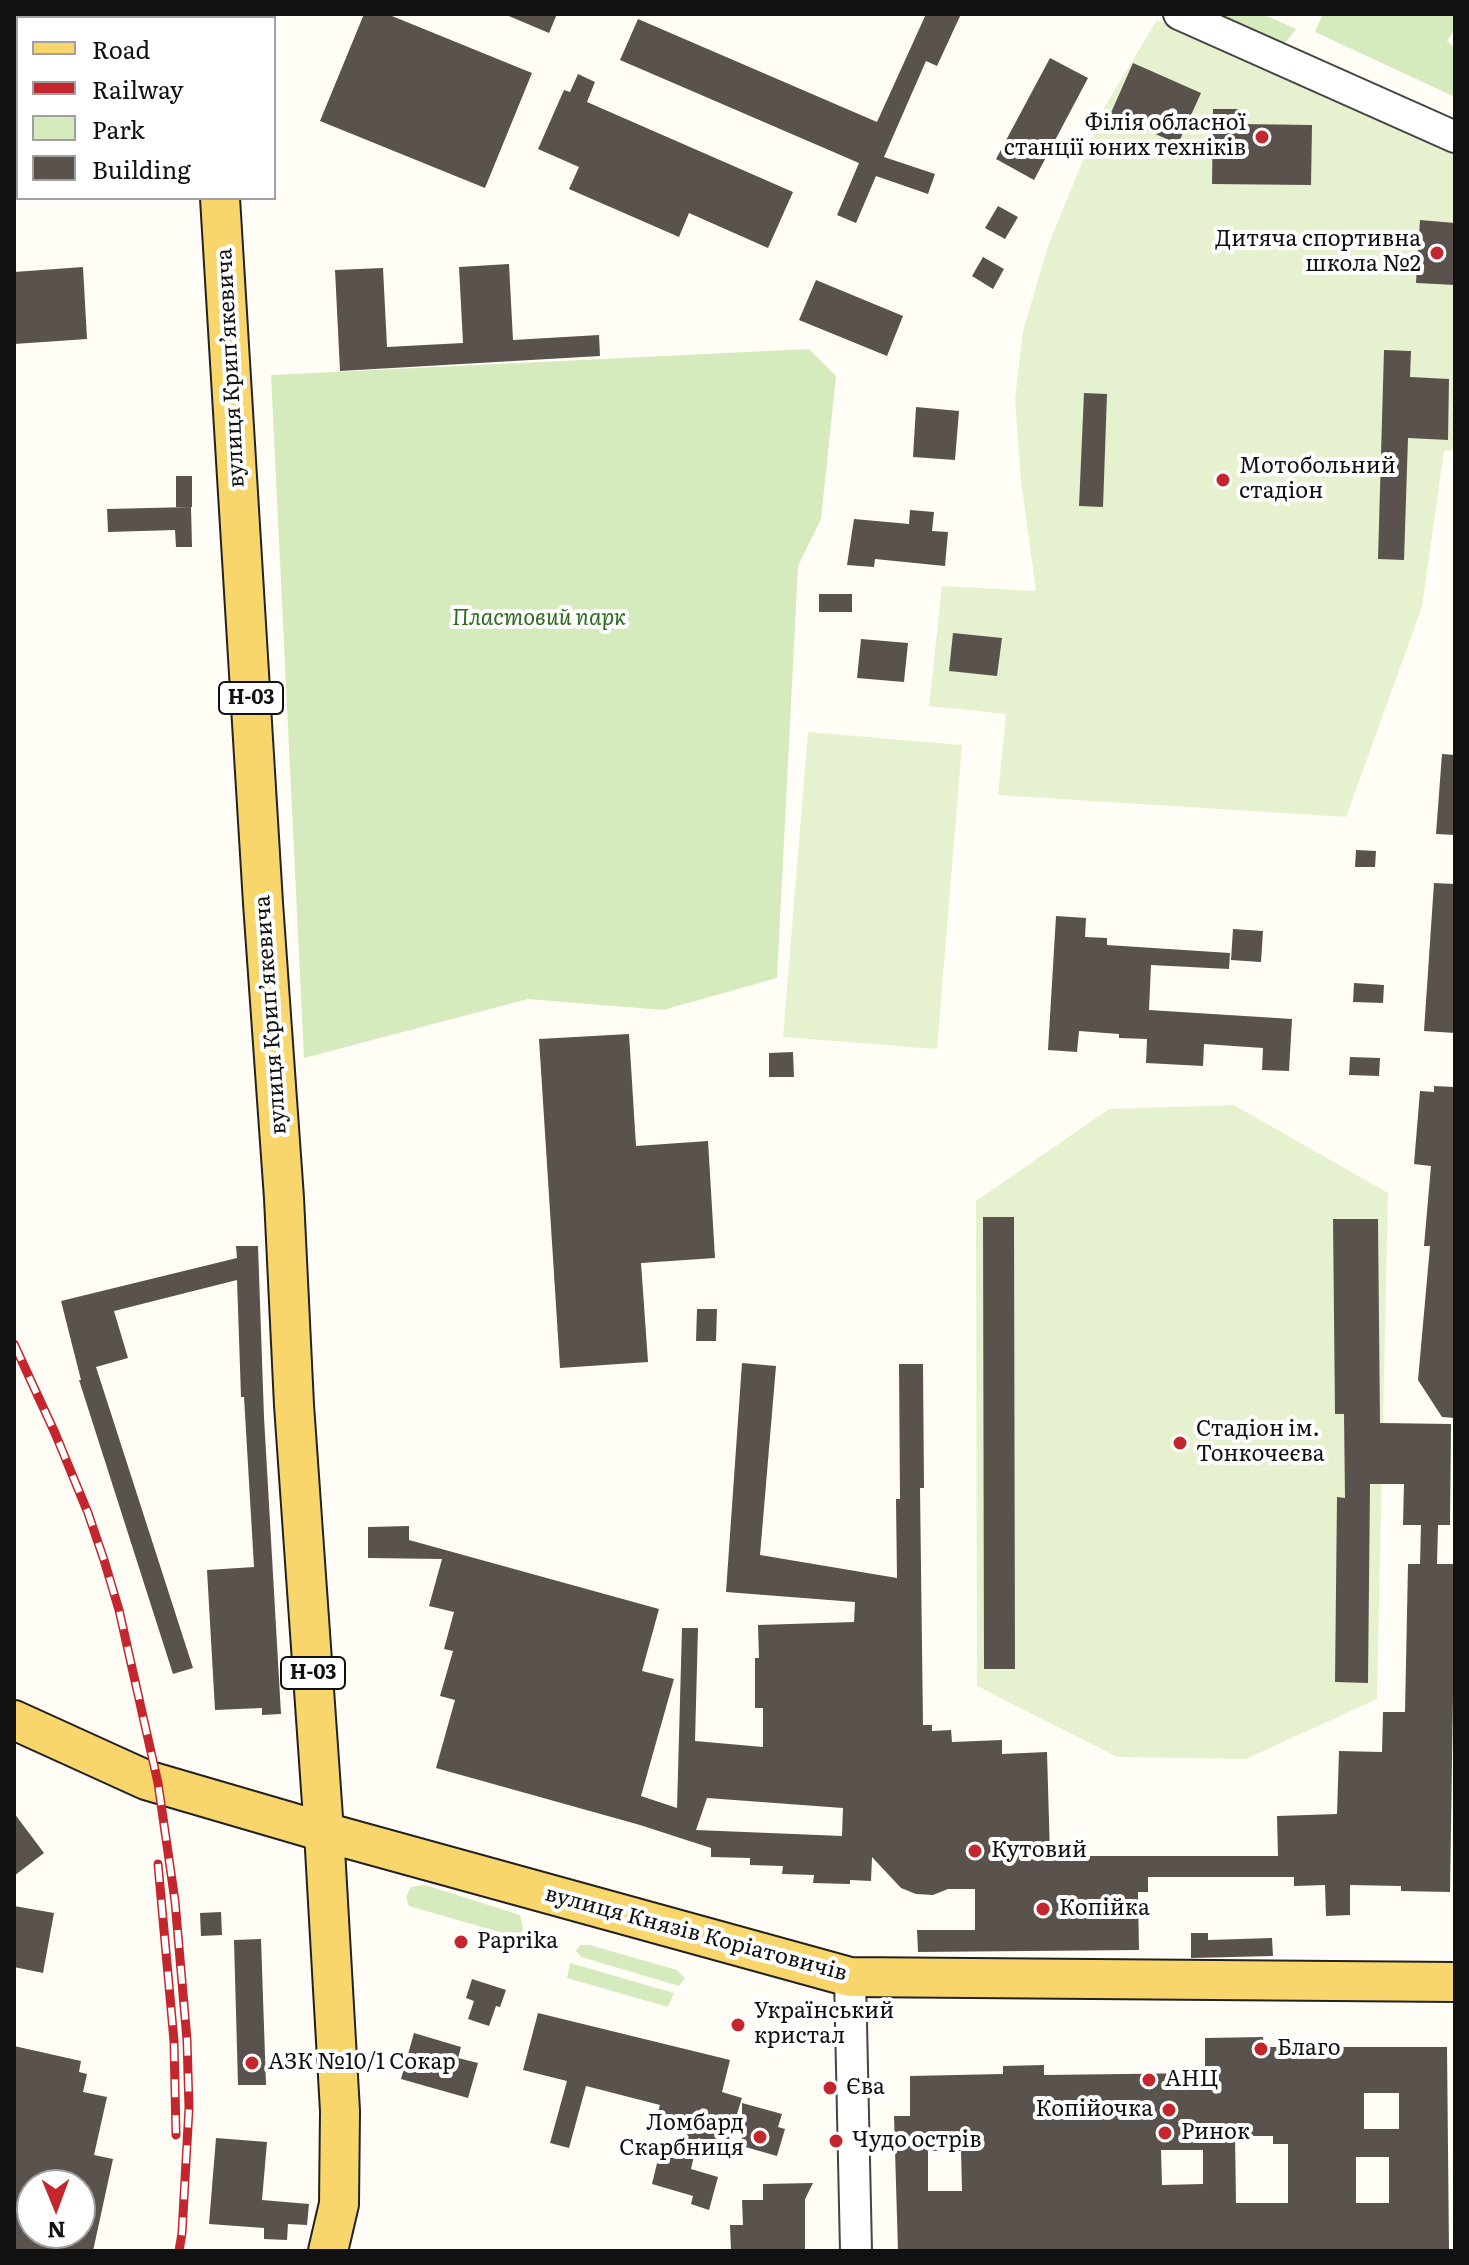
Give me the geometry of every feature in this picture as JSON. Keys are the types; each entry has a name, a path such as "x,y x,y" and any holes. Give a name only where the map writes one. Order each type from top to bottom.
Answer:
{"main road":[{"name":"вулиця Крипʼякевича","path":"220,200 284,1198 294,1405 324,1832"},
{"name":"вулиця Князів Коріатовичів","path":"14,1720 146,1780 850,1977 1455,1982"},
{"name":"Н-03","path":"324,1832 340,2111 339,2204 328,2251"}],"street":[{"path":"1179,14 1455,137"},
{"path":"850,1977 856,2251"}],"green space":[{"path":"1212,14 1262,14 1296,29 1285,43"},
{"path":"1323,14 1455,14 1455,29 1447,41 1455,47 1455,97 1315,32"},
{"name":"Мотобольний стадіон","path":"1157,20 1455,154 1455,450 1444,451 1422,607 1346,817 998,795 1006,714 929,706 942,586 1036,591 1021,481 1015,399 1023,331 1048,246 1105,106"},
{"name":"Пластовий парк","path":"809,349 836,376 821,519 798,566 777,978 663,1010 528,999 304,1058 271,375"},
{"path":"808,732 962,745 937,1049 783,1037"},
{"name":"Стадіон ім. Тонкочеєва","path":"1234,1105 1388,1193 1377,1699 1246,1759 1117,1757 977,1686 976,1201 1109,1109"},
{"path":"425,1885 520,1915 523,1929 520,1938 409,1906 406,1897 411,1887"},
{"path":"580,1945 590,1945 677,1970 685,1978 679,1986 581,1957 576,1951"},
{"path":"570,1963 674,1993 668,2007 567,1978"}],"building":[{"path":"364,14 387,14 532,73 485,188 320,121"},
{"path":"504,14 557,14 549,33"},
{"path":"926,14 961,14 937,66 926,61 884,157 935,174 928,194 876,176 856,223 837,215 859,163 620,60 638,19 877,122"},
{"path":"1050,58 1088,78 1034,180 996,159"},
{"path":"1133,63 1201,93 1178,144 1128,122 1124,132 1106,124"},
{"path":"578,74 595,82 587,102 793,192 768,248 689,213 679,237 569,189 579,167 538,149 564,90 570,92"},
{"path":"1213,109 1240,109 1239,124 1312,125 1311,185 1212,184"},
{"path":"998,206 1018,217 1005,239 985,228"},
{"name":"Дитяча спортивна школа №2","path":"1420,220 1455,223 1455,285 1416,283"},
{"path":"983,257 1004,269 993,289 972,276"},
{"path":"509,264 513,340 599,335 600,356 340,371 335,270 383,268 387,347 463,343 459,267"},
{"path":"83,267 87,339 14,344 14,272"},
{"path":"816,280 903,316 887,356 799,320"},
{"path":"1384,350 1411,351 1410,377 1449,379 1448,440 1408,438 1404,560 1378,559"},
{"path":"1084,393 1107,394 1103,507 1079,506"},
{"path":"916,407 959,411 955,460 913,457"},
{"path":"176,476 192,476 192,507 176,507"},
{"path":"191,507 192,547 176,547 175,530 108,532 107,509"},
{"path":"910,510 934,512 932,531 948,532 945,566 875,559 874,567 847,565 854,519 909,524"},
{"path":"819,594 852,594 852,612 819,612"},
{"path":"953,633 1002,638 997,676 949,671"},
{"path":"861,639 908,643 904,682 857,678"},
{"path":"1442,754 1455,755 1455,835 1436,834"},
{"path":"1356,850 1376,851 1375,867 1355,867"},
{"path":"1434,883 1455,884 1455,1033 1424,1031"},
{"path":"1056,916 1086,918 1085,937 1107,938 1107,945 1230,953 1229,969 1151,965 1149,1010 1292,1019 1289,1071 1262,1070 1263,1048 1204,1044 1203,1066 1146,1063 1147,1039 1119,1038 1119,1034 1079,1031 1077,1052 1048,1050"},
{"path":"1233,929 1263,931 1261,962 1231,960"},
{"path":"1354,983 1384,985 1383,1003 1353,1002"},
{"path":"629,1034 636,1146 708,1141 715,1258 641,1263 648,1362 560,1368 539,1039"},
{"path":"793,1052 794,1077 769,1077 769,1053"},
{"path":"1350,1057 1380,1058 1379,1076 1349,1075"},
{"path":"1434,1086 1455,1087 1455,1418 1442,1417 1418,1380 1430,1246 1424,1246 1431,1166 1414,1164 1420,1091 1434,1092"},
{"path":"983,1217 1014,1217 1015,1669 984,1669"},
{"path":"1333,1219 1378,1219 1380,1423 1451,1424 1450,1525 1438,1525 1437,1564 1455,1564 1450,1892 1401,1891 1401,1886 1350,1885 1350,1915 1326,1916 1325,1885 1294,1886 1294,1877 1148,1877 1148,1892 1138,1892 1139,1950 918,1952 917,1930 975,1930 975,1889 948,1889 933,1895 916,1894 901,1888 872,1857 871,1881 813,1883 814,1875 782,1874 783,1866 750,1865 750,1858 711,1857 711,1848 640,1825 436,1768 455,1700 440,1696 453,1651 444,1649 454,1612 429,1606 442,1559 368,1558 368,1527 409,1526 409,1540 659,1609 642,1671 674,1679 641,1796 677,1808 682,1628 698,1628 695,1741 763,1747 763,1708 755,1708 758,1625 854,1622 855,1602 726,1592 742,1363 776,1366 760,1555 897,1578 899,1364 923,1364 924,1488 920,1488 923,1725 932,1725 932,1731 951,1730 952,1742 1002,1740 1002,1754 1047,1752 1050,1856 1278,1856 1277,1816 1337,1814 1339,1751 1382,1752 1383,1712 1405,1712 1408,1564 1420,1564 1421,1525 1403,1525 1404,1484 1370,1484 1368,1683 1335,1682 1337,1497 1345,1498 1344,1414 1335,1414","holes":["707,1798 843,1808 842,1836 696,1830"]},
{"path":"236,1246 258,1246 264,1417 281,1714 262,1715 262,1708 215,1710 207,1570 254,1567 244,1397 241,1397 237,1280 114,1311 128,1358 96,1367 193,1668 173,1674 79,1380 61,1301 237,1258"},
{"path":"697,1309 717,1309 716,1341 696,1341"},
{"path":"14,1813 44,1853 14,1876"},
{"path":"14,1906 54,1913 43,1973 14,1967"},
{"path":"221,1912 222,1935 201,1936 200,1913"},
{"path":"1191,1933 1208,1933 1208,1940 1272,1938 1273,1956 1191,1958"},
{"path":"261,1939 266,2085 238,2085 234,1940"},
{"path":"472,1979 506,1990 489,2026 468,2019 474,2001 466,1998"},
{"path":"538,2013 730,2060 722,2092 742,2098 727,2146 698,2138 691,2169 718,2177 709,2210 691,2204 693,2196 652,2184 659,2155 677,2159 685,2120 658,2112 660,2105 586,2086 569,2148 550,2143 567,2081 523,2070"},
{"path":"414,2033 461,2047 458,2058 478,2063 468,2098 401,2079"},
{"name":"Ринок","path":"1263,2037 1264,2047 1447,2047 1449,2251 898,2251 894,2116 910,2116 910,2076 1003,2074 1003,2066 1044,2065 1044,2075 1205,2073 1205,2038","holes":["1364,2093 1399,2093 1399,2129 1364,2129","1235,2136 1273,2136 1273,2144 1288,2144 1288,2203 1236,2203","1161,2150 1203,2150 1203,2184 1162,2185","928,2151 961,2151 962,2191 928,2191","1356,2157 1389,2157 1389,2203 1356,2203"]},
{"path":"14,2046 81,2061 79,2072 87,2074 83,2092 107,2097 94,2155 113,2159 96,2237 96,2169 16,2169 16,2249 54,2251 14,2251"},
{"path":"742,2103 782,2114 778,2127 785,2129 777,2156 742,2146"},
{"path":"216,2138 267,2142 262,2200 309,2204 307,2225 288,2224 287,2240 264,2239 264,2228 209,2224"},
{"path":"813,2183 805,2199 805,2251 731,2251 730,2225 743,2225 742,2200 763,2200 763,2184"},
{"path":"60,2249 93,2249 93,2251"}],"railway":[{"path":"14,1344 55,1433 104,1560 119,1610 158,1783 175,1901 187,2040 189,2108 179,2251"},
{"path":"158,1864 174,2041 176,2135"}],"place":[{"name":"Філія обласної станції юних техніків","path":"1262,137"},
{"name":"Дитяча спортивна школа №2","path":"1437,253"},
{"name":"Мотобольний стадіон","path":"1223,480"},
{"name":"Стадіон ім. Тонкочеєва","path":"1180,1443"},
{"name":"Кутовий","path":"975,1851"},
{"name":"Копійка","path":"1043,1909"},
{"name":"Paprika","path":"461,1942"},
{"name":"Український кристал","path":"738,2025"},
{"name":"Благо","path":"1261,2049"},
{"name":"АЗК №10/1 Сокар","path":"252,2063"},
{"name":"АНЦ","path":"1149,2080"},
{"name":"Єва","path":"830,2088"},
{"name":"Копійочка","path":"1169,2110"},
{"name":"Ринок","path":"1165,2133"},
{"name":"Ломбард Скарбниця","path":"760,2137"},
{"name":"Чудо острів","path":"836,2141"}]}
